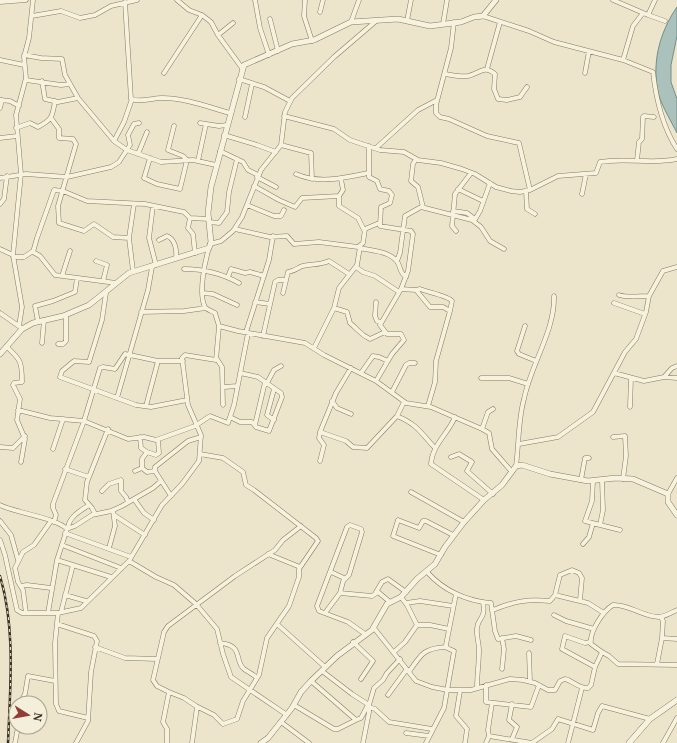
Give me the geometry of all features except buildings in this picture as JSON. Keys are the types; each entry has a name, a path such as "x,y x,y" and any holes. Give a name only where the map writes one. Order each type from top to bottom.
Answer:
{"main road":[{"path":"629,743 650,718 677,700"}],"street":[{"path":"0,2 26,0"},
{"path":"0,354 7,347 20,327 22,307 13,256 21,174 16,115 26,80 24,55 32,16 33,0"},
{"path":"32,16 61,11 80,18 95,15 111,6 137,0"},
{"path":"177,0 189,10 202,15 211,22 218,35 242,68"},
{"path":"255,0 260,28 269,55"},
{"path":"304,0 304,16 312,41"},
{"path":"320,12 323,0"},
{"path":"351,22 359,0"},
{"path":"407,21 410,0"},
{"path":"443,24 447,0"},
{"path":"483,16 496,0"},
{"path":"613,0 665,21"},
{"path":"648,15 655,0"},
{"path":"114,141 124,122 132,99 125,2"},
{"path":"622,60 633,26 643,13"},
{"path":"164,73 202,15"},
{"path":"206,308 203,293 204,270 209,246 211,187 242,68 251,61 295,44 312,41 351,22 398,19 426,26 483,16 554,42 622,60 653,72 662,118 671,140 677,149"},
{"path":"270,19 278,51"},
{"path":"20,327 66,315 89,305 133,271 154,266 195,252 221,241 235,229 264,165 281,145 284,116 290,101 334,56 376,21"},
{"path":"454,22 452,42 445,74 435,108 438,116 449,119 487,136 519,142 528,190 527,209 535,214"},
{"path":"487,69 500,22"},
{"path":"218,35 233,23"},
{"path":"585,73 589,51"},
{"path":"24,55 41,58 61,58 65,75 78,98 114,141 127,150 164,162 187,160 216,165"},
{"path":"0,60 24,65"},
{"path":"445,74 466,76 483,69 487,69 494,74 494,89 500,99 517,98 521,96 527,87"},
{"path":"26,80 42,81 61,85 70,84"},
{"path":"239,80 273,91 290,101"},
{"path":"42,81 45,99 66,101 78,98"},
{"path":"246,117 252,84"},
{"path":"132,99 174,100 230,113"},
{"path":"0,108 1,100 19,106"},
{"path":"376,148 418,110 437,100"},
{"path":"16,128 30,124 38,127 51,118 55,101"},
{"path":"284,116 334,129 350,140 385,151 404,152 416,159 441,163 471,173 496,187 511,191 528,190 555,177 597,173 600,162 615,160 666,161 677,159"},
{"path":"637,160 639,142 642,139 643,118 644,116 654,117"},
{"path":"51,118 59,129 60,139 70,139 76,142 58,206 59,223 84,231 94,224 113,237 129,238"},
{"path":"0,178 21,174 67,178 114,166 130,144 128,133 134,124 139,123"},
{"path":"200,123 218,126 227,125"},
{"path":"198,161 206,124"},
{"path":"174,126 168,150 183,156 187,160"},
{"path":"138,154 147,132"},
{"path":"224,135 257,144 276,152"},
{"path":"0,138 17,136"},
{"path":"281,145 311,153 312,179"},
{"path":"369,146 368,173 370,178 378,181 380,189 389,191 392,195 390,203 381,207 379,224"},
{"path":"220,151 245,163 248,170 276,188"},
{"path":"150,158 144,178 157,184 179,190 187,160"},
{"path":"0,250 13,256 24,257 32,251 53,191 56,189 87,201 152,206 184,212 190,218 220,223 226,214 229,189 237,159"},
{"path":"416,159 413,164 411,181 419,189 423,207"},
{"path":"296,174 312,179 341,179 368,173"},
{"path":"456,231 452,228 455,194 471,173"},
{"path":"582,194 586,174"},
{"path":"0,204 4,199 8,176"},
{"path":"314,348 334,308 339,288 356,267 360,247 364,241 364,230 358,218 339,206 339,196 343,190 341,179"},
{"path":"474,220 490,183"},
{"path":"254,186 295,207 304,197 339,196"},
{"path":"458,189 483,201"},
{"path":"133,271 129,238 134,204"},
{"path":"247,204 274,216 281,216 284,210"},
{"path":"117,398 154,266 149,238 152,206"},
{"path":"397,262 400,253 402,230 406,215 423,207 453,216 474,220"},
{"path":"453,211 467,213 490,241 504,249"},
{"path":"190,218 188,228 193,234 195,252"},
{"path":"364,230 379,224"},
{"path":"376,381 388,361 401,345 404,338 401,334 390,335 384,332 380,327 380,322 400,290 406,277 409,267 413,234 411,231 384,228 379,224"},
{"path":"235,229 273,236 287,236 294,244 319,242 360,247 386,253 397,262 402,274 406,277"},
{"path":"159,240 167,236 171,238 177,249 176,258"},
{"path":"18,410 50,418 84,422 108,429 128,439 140,437 158,440 197,424 210,416 226,423 230,417 238,386 247,333 255,302 270,256 273,236"},
{"path":"32,251 40,256 53,274 116,283"},
{"path":"62,276 70,251"},
{"path":"96,261 107,265 104,281"},
{"path":"283,293 288,272 295,272 300,267 322,265 329,261 349,274"},
{"path":"356,267 363,272 376,276 400,290 421,289 430,294 450,298 452,301 436,361 435,382 428,406"},
{"path":"519,444 558,438 590,414 625,352 634,342 645,314 649,296 661,273 677,267"},
{"path":"228,277 231,269 264,276"},
{"path":"184,270 204,270 228,277 239,283"},
{"path":"38,322 35,306 53,301 75,292 77,278"},
{"path":"263,336 275,282 278,280 286,280"},
{"path":"416,290 427,306 434,308 443,307 450,311"},
{"path":"106,293 102,320 89,362 76,360 60,374 62,378 93,390 146,406 155,406 187,400"},
{"path":"203,293 212,294 237,305"},
{"path":"619,295 624,297 649,296"},
{"path":"260,743 269,741 281,722 294,706 299,694 311,681 354,642 374,628 379,616 390,602 401,598 417,579 435,564 453,535 484,500 502,485 516,466 522,405 536,361 554,313 554,296"},
{"path":"255,302 270,304"},
{"path":"376,302 375,316 377,321 380,322"},
{"path":"614,303 645,314"},
{"path":"141,312 184,311 206,308 215,313 219,326 217,359 222,367 224,387 223,405"},
{"path":"334,308 347,312 350,323 357,327 361,335 370,339 384,332"},
{"path":"0,313 20,327"},
{"path":"58,344 64,344 66,341 66,315"},
{"path":"42,343 44,320"},
{"path":"219,326 247,333 303,342 324,355 376,381 404,402 428,406 482,429 489,433 492,449 512,472"},
{"path":"525,326 517,351 519,354 536,361"},
{"path":"7,347 19,358 22,365 22,382 14,383 13,386 19,397 17,420 26,441 21,462"},
{"path":"26,613 21,586 18,582 16,574 18,560 24,550 34,545 56,515 53,508 54,504 65,469 84,422 100,368 116,369 124,355 158,361 183,361"},
{"path":"0,540 5,555 17,610 20,613 48,613 79,609 129,561 162,505 198,463 201,437 187,400 183,357 185,355 214,361 217,359"},
{"path":"361,374 373,356 388,361"},
{"path":"146,406 158,361"},
{"path":"392,392 406,365 409,363 415,363"},
{"path":"254,425 266,383 274,370 281,366"},
{"path":"664,377 672,368 677,366"},
{"path":"320,461 324,445 319,438 320,432 332,401 351,368"},
{"path":"230,417 240,422 252,422 254,425 269,431 282,396 281,393 258,377 240,373"},
{"path":"614,373 644,381 664,377 677,378"},
{"path":"482,378 509,378 528,384"},
{"path":"630,378 630,407"},
{"path":"224,387 238,386"},
{"path":"274,389 267,415 274,420"},
{"path":"332,401 337,408 351,414"},
{"path":"320,432 346,441 353,447 367,448 397,416 404,402"},
{"path":"482,429 488,412 493,409"},
{"path":"397,416 409,422 421,431 435,448"},
{"path":"455,417 450,429 435,448 431,462 432,465 484,500"},
{"path":"53,449 63,419"},
{"path":"95,514 85,498 89,477 108,429"},
{"path":"0,447 13,448 25,436"},
{"path":"613,437 625,436 626,456 623,479"},
{"path":"140,437 141,448 156,455 159,453 158,440"},
{"path":"154,471 157,465 179,447 188,441 201,437"},
{"path":"142,468 142,459 147,452"},
{"path":"200,454 220,457 243,472 246,485 301,526 318,541 300,567 299,577 288,606 267,638 257,678 243,701 237,719 223,724 214,714 154,683 153,675 166,629 196,604 268,554 301,526"},
{"path":"451,457 459,454 472,462 467,471 493,494"},
{"path":"581,480 584,458 589,458"},
{"path":"516,466 522,465 550,474 581,480 592,481 623,479 641,482 668,494"},
{"path":"142,468 147,472 154,471"},
{"path":"135,471 142,468"},
{"path":"65,469 89,477"},
{"path":"154,471 171,496"},
{"path":"677,478 668,494 668,502 677,515"},
{"path":"102,491 109,484 121,480 121,491 128,502"},
{"path":"600,525 604,493 602,480"},
{"path":"0,505 14,511 53,521 68,528 75,526 95,514 113,512 161,481"},
{"path":"592,481 592,502 585,521 620,530"},
{"path":"411,492 464,522"},
{"path":"134,499 144,514 154,520"},
{"path":"48,613 51,588 65,533 70,520 89,505"},
{"path":"113,512 145,535"},
{"path":"109,548 114,530 113,512"},
{"path":"441,554 395,538 393,533 396,522 398,520 419,528 423,521 426,521 453,535"},
{"path":"0,521 11,535 18,560"},
{"path":"583,544 589,537 593,523"},
{"path":"325,613 340,594 344,580 349,575 362,532 360,529 352,525 348,526 317,606 318,610 325,613 348,622 365,634"},
{"path":"65,533 131,557"},
{"path":"62,545 121,568"},
{"path":"268,554 300,567"},
{"path":"57,560 111,577"},
{"path":"129,561 156,577 174,585 196,604 217,629 229,674 288,714"},
{"path":"74,565 59,612 57,624 55,643 57,709 63,712 88,718"},
{"path":"493,610 506,604 525,600 550,600 555,594 560,575 574,570 582,578 580,600"},
{"path":"330,572 342,577 344,580"},
{"path":"427,572 435,581 456,594 491,603 496,636 499,639 516,636 531,640"},
{"path":"340,594 372,596 382,582 388,579 406,592"},
{"path":"21,586 27,585 51,588"},
{"path":"376,592 390,602"},
{"path":"446,647 456,594"},
{"path":"555,594 590,603 604,613"},
{"path":"65,595 86,601"},
{"path":"401,598 406,603 417,625"},
{"path":"406,603 420,601 453,606"},
{"path":"477,688 479,649 477,628 478,623 483,619 485,610 483,602"},
{"path":"590,642 594,629 610,606 618,604 648,615 661,617 677,610"},
{"path":"554,615 566,621 594,629"},
{"path":"657,664 662,638 663,621 661,617"},
{"path":"57,624 94,636 97,641 91,672 88,718 76,743"},
{"path":"277,624 323,669 368,706 375,709 389,722 432,729"},
{"path":"417,625 430,625 450,629"},
{"path":"394,652 406,642 417,625"},
{"path":"374,628 417,682 435,688 448,690 460,691 477,688 510,679 530,682 553,690 557,688 560,681 565,679 586,689 590,687 595,667 602,652"},
{"path":"595,667 562,650 565,636 585,643 590,642 618,664 677,665"},
{"path":"502,638 504,649 502,669"},
{"path":"662,638 677,639"},
{"path":"354,642 373,661 361,679"},
{"path":"220,643 228,644 238,652 242,667 257,678"},
{"path":"388,695 418,658 428,649 446,647 454,651 448,690 442,712 428,736 426,743"},
{"path":"96,648 125,658 157,659"},
{"path":"529,653 530,682"},
{"path":"294,706 338,730 361,718 368,706 374,688 383,680 387,673 400,659"},
{"path":"24,695 28,676 55,681"},
{"path":"311,681 356,720"},
{"path":"486,685 485,701 531,707 539,685"},
{"path":"568,743 572,722 582,688"},
{"path":"460,691 456,716 467,729 465,743"},
{"path":"167,743 167,729 163,722 169,692"},
{"path":"486,743 489,736 488,730 492,703"},
{"path":"512,704 509,720 517,727 512,739"},
{"path":"363,743 370,712 368,706"},
{"path":"489,736 532,743 536,742 552,729 557,720 572,722 593,730 598,713 602,706 650,718"},
{"path":"192,743 198,707"},
{"path":"663,743 677,718"},
{"path":"281,722 309,743"},
{"path":"406,733 428,736"}],"water":[{"path":"677,7 677,36 671,65 671,82 677,99 677,133 659,96 656,61 661,38"}],"railway":[{"path":"0,576 5,596 10,638 11,680 8,743"}]}
